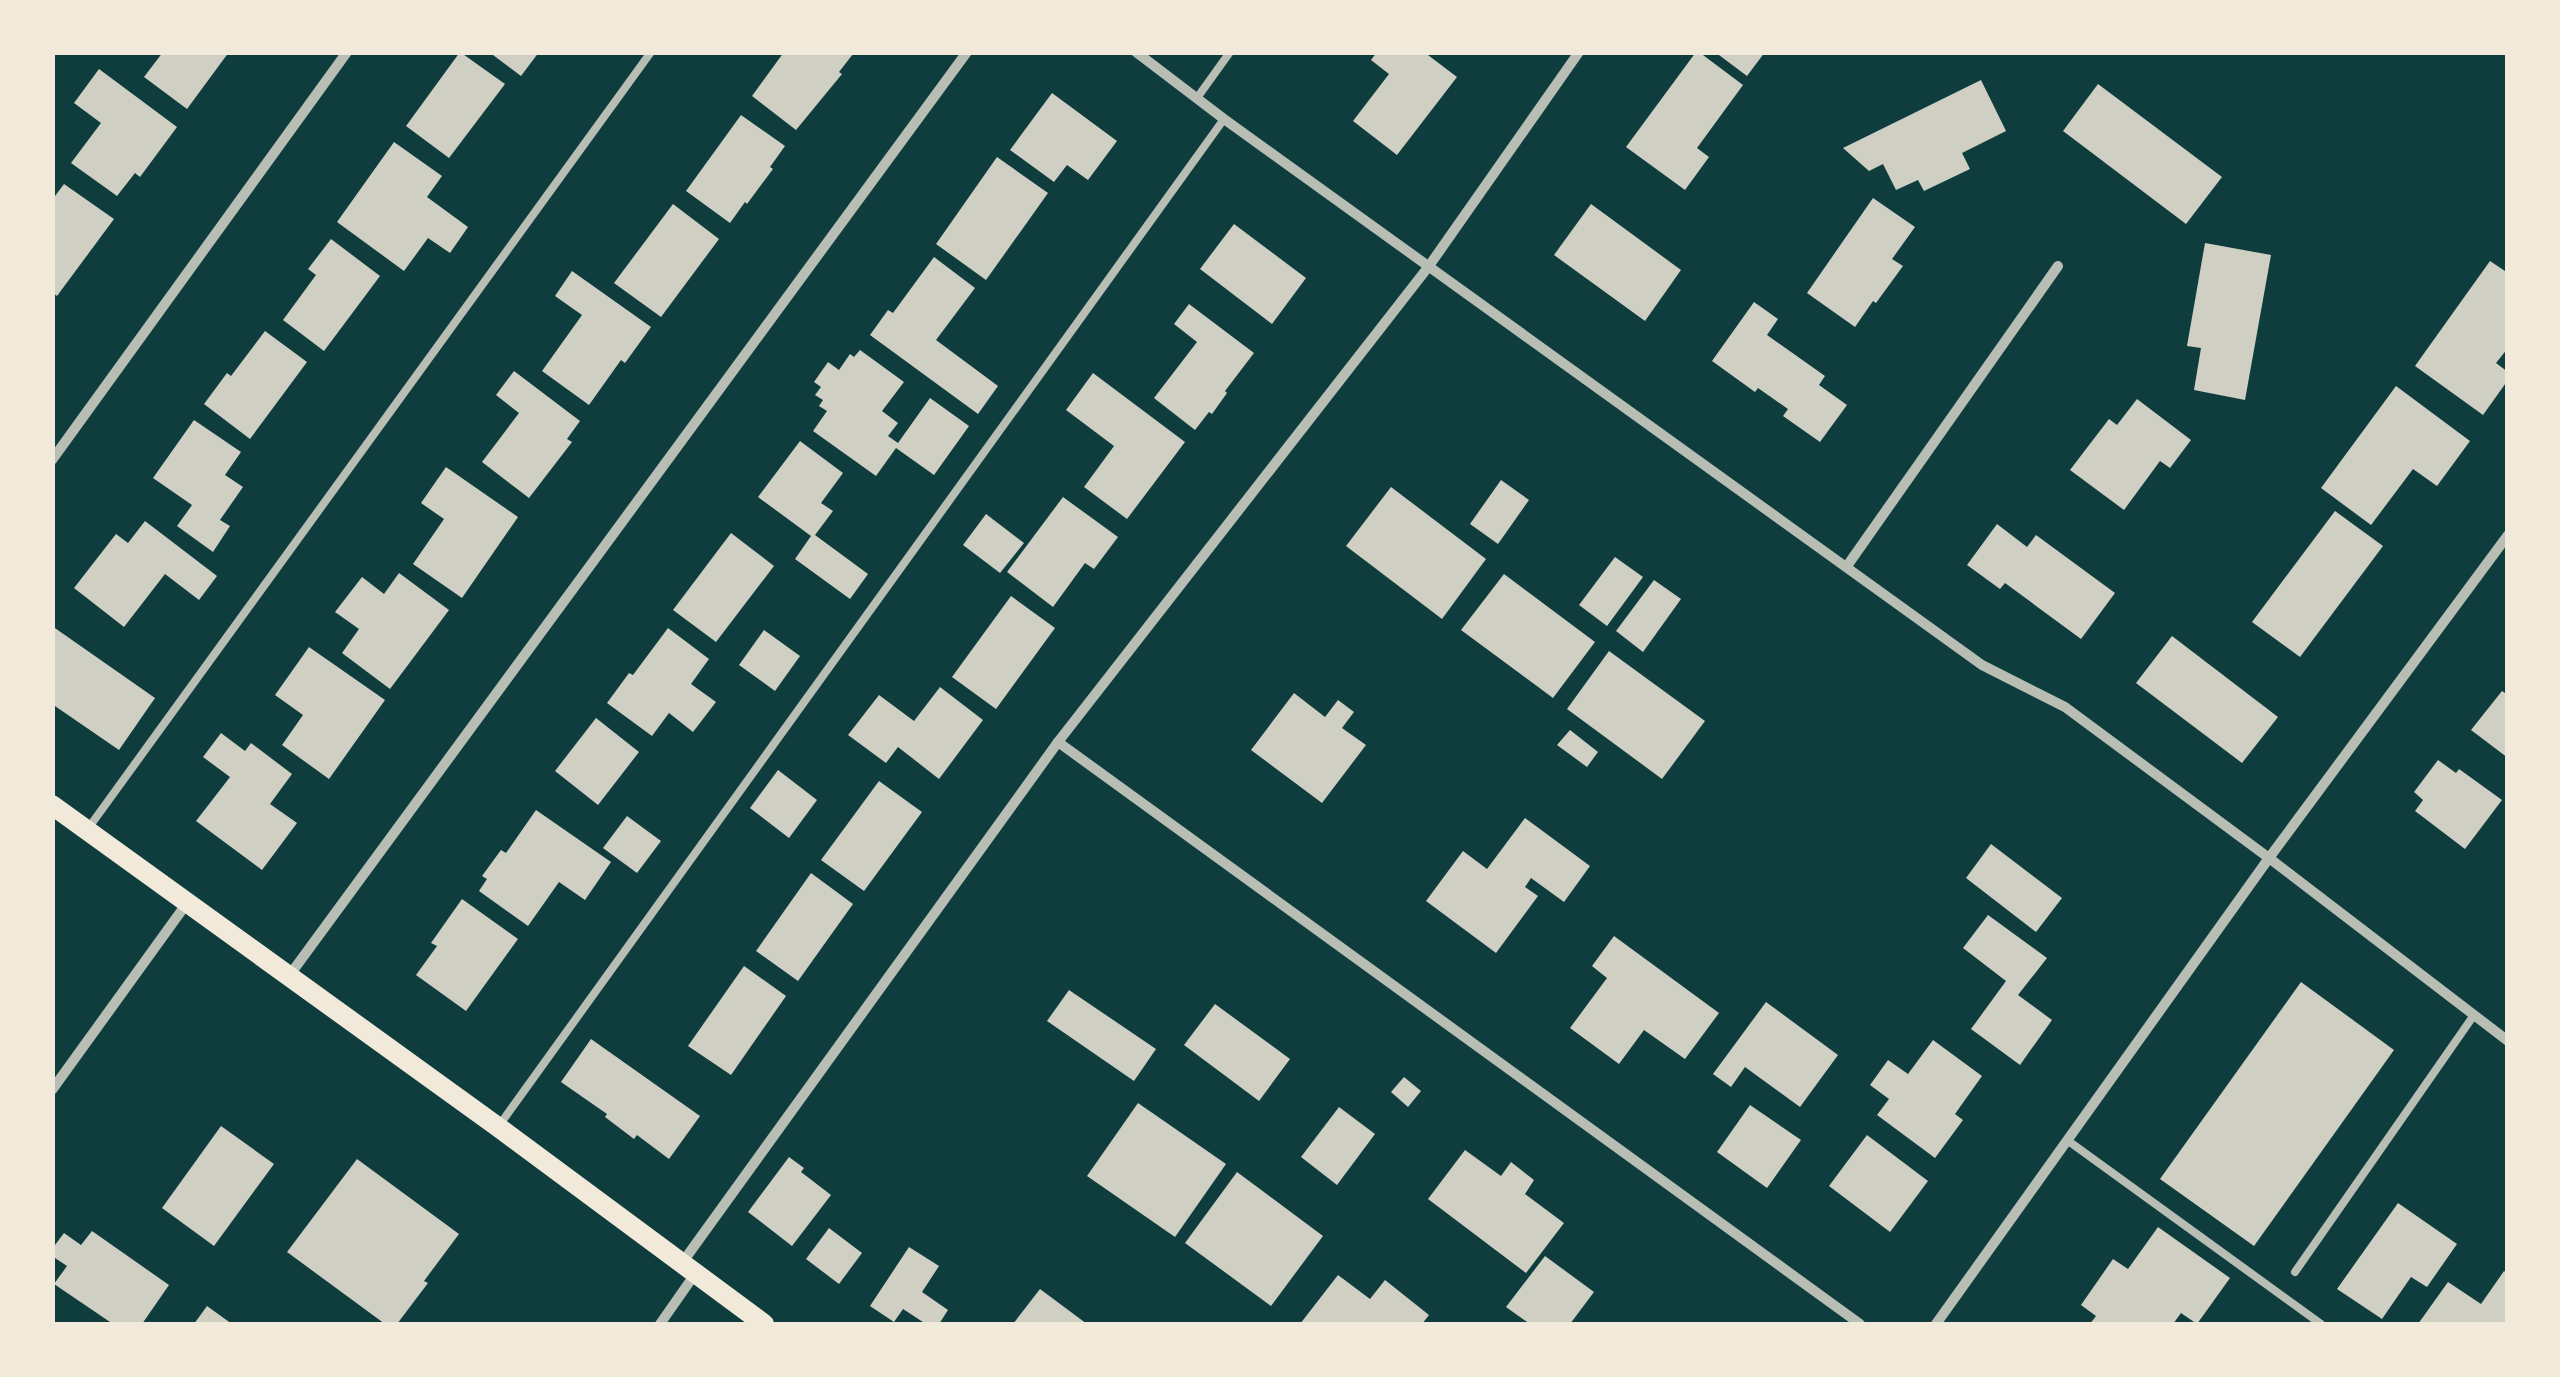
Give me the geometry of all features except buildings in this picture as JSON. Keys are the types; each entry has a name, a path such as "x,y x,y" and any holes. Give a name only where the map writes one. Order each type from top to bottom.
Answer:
{"main road":[{"path":"52,805 764,1324"}],"street":[{"path":"52,460 347,52"},
{"path":"289,976 967,52"},
{"path":"1136,52 1982,665 2065,707 2508,1040"},
{"path":"660,1324 689,1268 1058,742 1429,266 1579,52"},
{"path":"1847,566 2058,266"},
{"path":"1936,1324 2269,858 2508,535"},
{"path":"1058,742 1860,1324"},
{"path":"52,1090 187,904"}],"lane":[{"path":"87,830 651,52"},
{"path":"1197,98 1230,52"},
{"path":"498,1127 1224,118"},
{"path":"2295,1272 2474,1015"},
{"path":"2067,1140 2320,1324"}]}
